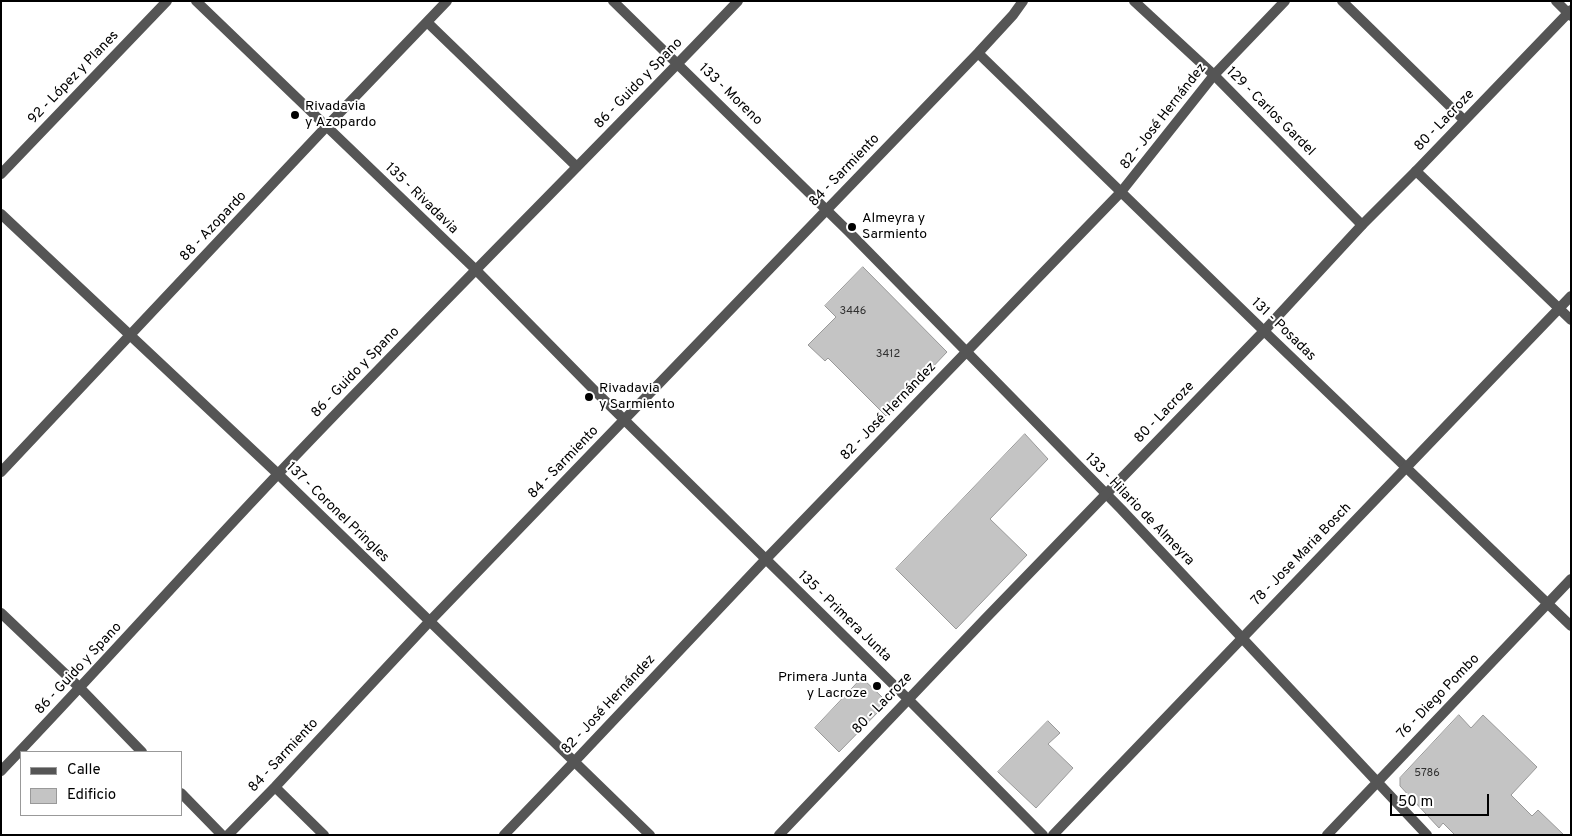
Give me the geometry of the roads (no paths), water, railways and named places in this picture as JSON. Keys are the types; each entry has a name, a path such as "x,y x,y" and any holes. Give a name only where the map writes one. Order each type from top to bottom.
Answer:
{"street":[{"name":"92 - López y Planes","path":"1,174 167,1"},
{"name":"135 - Rivadavia","path":"196,1 475,269 624,420"},
{"name":"88 - Azopardo","path":"1,472 446,1"},
{"name":"133 - Moreno","path":"612,1 827,209"},
{"name":"86 - Guido y Spano","path":"1,771 278,474 475,269 738,1"},
{"name":"84 - Sarmiento","path":"228,835 429,622 978,53 1013,15 1023,1"},
{"name":"129 - Carlos Gardel","path":"1134,1 1214,75 1362,225"},
{"name":"82 - José Hernández","path":"504,835 765,560 1121,192 1214,75 1285,1"},
{"path":"1342,1 1464,120"},
{"path":"1556,1 1570,13"},
{"name":"80 - Lacroze","path":"778,835 1264,331 1362,225 1570,13"},
{"path":"427,22 577,167"},
{"name":"131 - Posadas","path":"978,53 1571,626"},
{"path":"1416,171 1571,320"},
{"name":"133 - Hilario de Almeyra","path":"827,209 1106,494 1427,835"},
{"name":"137 - Coronel Pringles","path":"1,214 278,474 650,835"},
{"name":"78 - Jose Maria Bosch","path":"1053,835 1571,296"},
{"name":"135 - Primera Junta","path":"624,420 908,699 1043,835"},
{"name":"76 - Diego Pombo","path":"1327,835 1571,579"},
{"path":"1,613 80,688 141,751"},
{"path":"275,787 324,835"},
{"path":"182,794 222,835"}],"place":[{"name":"Rivadavia y Azopardo","path":"295,115"},
{"name":"Almeyra y Sarmiento","path":"852,227"},
{"name":"Rivadavia y Sarmiento","path":"589,397"},
{"name":"Primera Junta y Lacroze","path":"877,686"}]}
